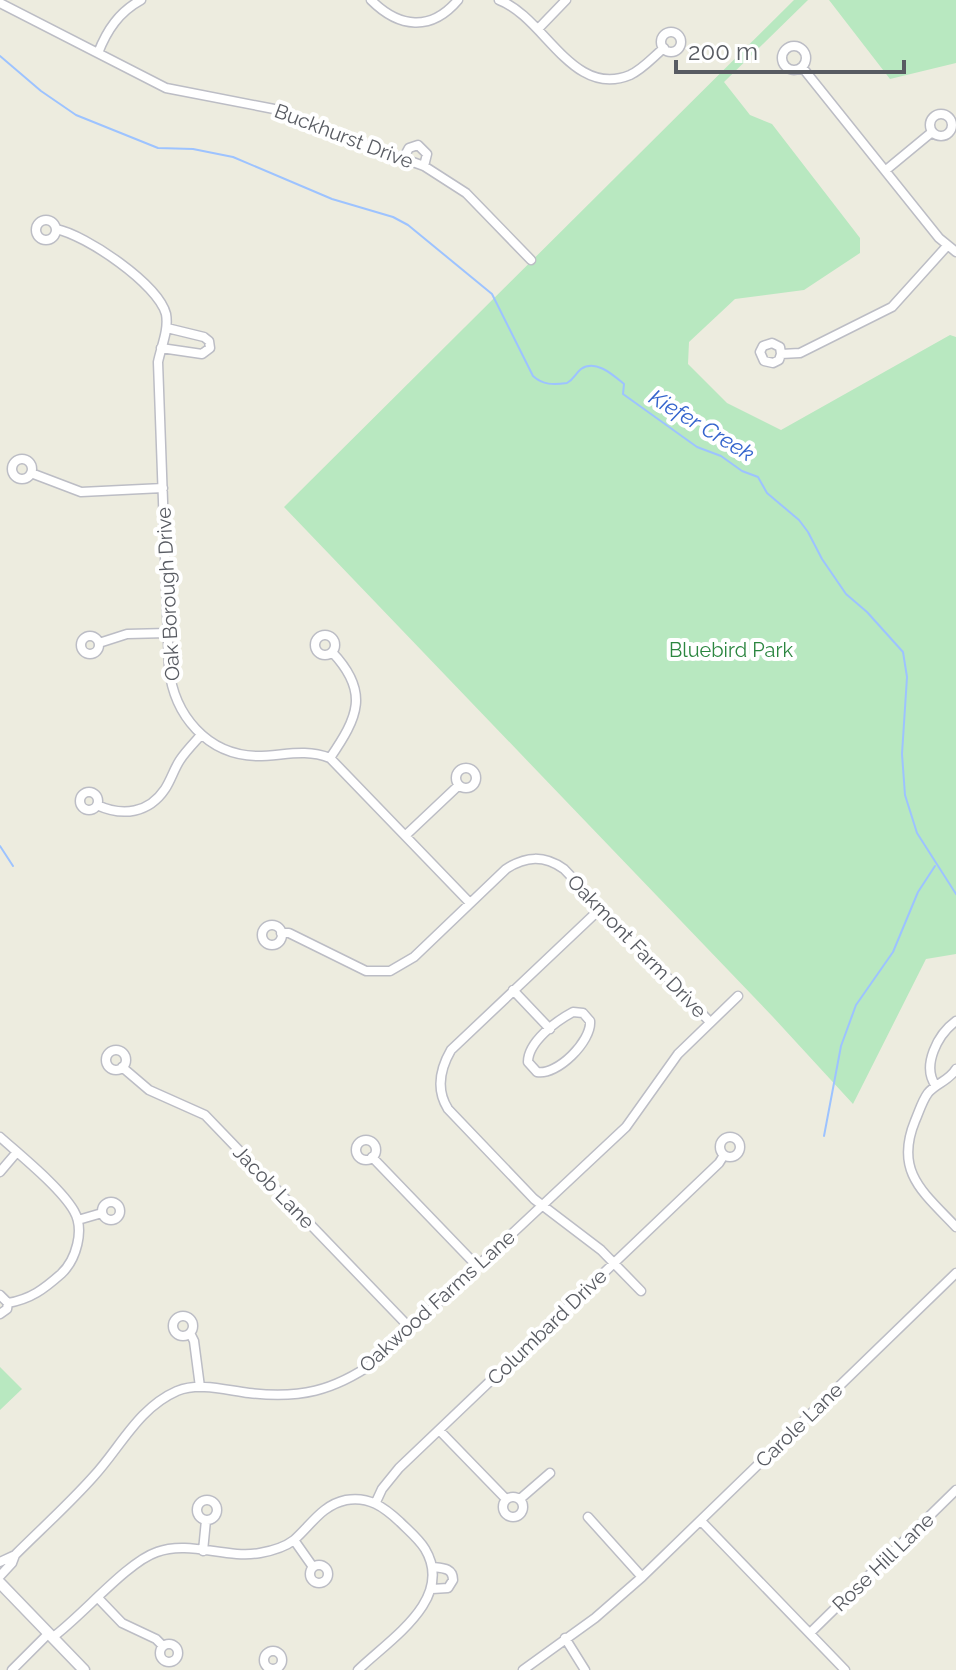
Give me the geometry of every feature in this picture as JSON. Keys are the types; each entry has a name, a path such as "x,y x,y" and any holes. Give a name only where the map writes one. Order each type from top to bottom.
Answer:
{"street":[{"path":"98,53 120,14 141,0"},
{"path":"371,0 392,18 410,23 437,18 458,0"},
{"path":"499,0 516,8 583,73 604,79 629,75 664,48"},
{"path":"538,29 566,0"},
{"name":"Buckhurst Drive","path":"0,3 166,88 274,109 424,166 466,193 531,260"},
{"path":"802,67 947,246 956,252"},
{"path":"886,170 932,132"},
{"path":"403,159 409,148 418,145 427,154 424,166"},
{"path":"56,229 70,232 105,252 149,289 163,306 167,328 209,341 209,349 202,354 161,348"},
{"path":"781,354 800,353 892,307 947,246"},
{"name":"Oak Borough Drive","path":"167,328 158,362 169,668 175,700 201,735 214,744 257,756 311,752 330,758"},
{"path":"772,343 780,347 781,354 776,362 770,363 764,361 760,352 763,346 772,343"},
{"path":"31,473 81,492 163,488"},
{"path":"99,643 127,634 168,633"},
{"path":"332,652 353,680 357,701 349,729 330,758 470,903"},
{"path":"97,805 111,811 130,812 150,805 165,790 182,756 201,735"},
{"path":"406,835 459,785"},
{"name":"Oakmont Farm Drive","path":"281,933 289,933 366,971 390,971 414,957 506,869 518,862 545,859 564,869 710,1022"},
{"path":"601,908 451,1050 442,1070 440,1092 448,1109 541,1206 601,1250 641,1291"},
{"path":"513,990 550,1029"},
{"name":"Oakwood Farms Lane","path":"0,1562 15,1555 80,1492 148,1410 180,1390 219,1387 296,1395 316,1392 359,1374 375,1362 626,1127 670,1064 738,996"},
{"path":"573,1012 583,1013 591,1026 586,1040 556,1069 542,1073 532,1069 528,1057 531,1049 550,1029 573,1012"},
{"path":"936,1086 930,1076 929,1063 946,1030 956,1021"},
{"name":"Jacob Lane","path":"122,1067 149,1090 205,1115 411,1329"},
{"path":"956,1069 951,1077 927,1094 912,1130 907,1152 915,1182 956,1227"},
{"path":"0,1137 67,1201 78,1220 77,1245 66,1269 33,1296 8,1303"},
{"path":"0,1172 17,1152"},
{"name":"Columbard Drive","path":"376,1502 389,1479 724,1155"},
{"path":"372,1157 477,1266"},
{"path":"78,1220 102,1213"},
{"name":"Carole Lane","path":"523,1670 595,1618 642,1577 956,1273"},
{"path":"0,1295 8,1303"},
{"path":"0,1314 7,1309 8,1303"},
{"path":"190,1333 194,1341 200,1387"},
{"path":"439,1430 506,1499"},
{"path":"520,1499 550,1473"},
{"name":"Rose Hill Lane","path":"810,1633 956,1490"},
{"path":"12,1670 149,1555 169,1549 249,1554 271,1550 294,1540 315,1517 334,1504 357,1499 376,1502 419,1540 433,1567 432,1589 421,1610 358,1670"},
{"path":"506,1499 520,1499 522,1512 513,1517 504,1512 506,1499"},
{"path":"588,1517 642,1577"},
{"path":"203,1551 206,1520"},
{"path":"701,1521 845,1670"},
{"path":"294,1540 313,1567"},
{"name":"Oakwood Farms Lane","path":"0,1576 15,1555"},
{"path":"432,1589 448,1588 453,1580 452,1573 447,1569 433,1567"},
{"path":"0,1583 84,1670"},
{"path":"99,1599 122,1623 156,1639 163,1646"},
{"path":"565,1638 585,1670"}],"green space":[{"name":"Bluebird Park","path":"794,0 808,0 724,82 750,115 772,124 860,238 860,253 804,290 735,299 689,342 688,364 727,403 781,430 950,335 956,337 956,954 926,959 853,1104 284,507"},
{"path":"829,0 956,0 956,63 890,79"},
{"path":"0,1367 22,1389 0,1410"}],"waterway":[{"name":"Kiefer Creek","path":"0,56 41,91 76,115 158,148 193,149 233,157 332,199 393,217 408,225 492,294 537,379 548,384 567,383 587,366 604,369 624,384 623,394 697,447 721,456 742,471 758,477 767,493 799,520 846,594 903,652 907,677 902,754 905,795 917,833 956,894"},
{"path":"0,846 13,866"},
{"path":"824,1136 841,1046 856,1005 893,952 918,892 935,866"}]}
